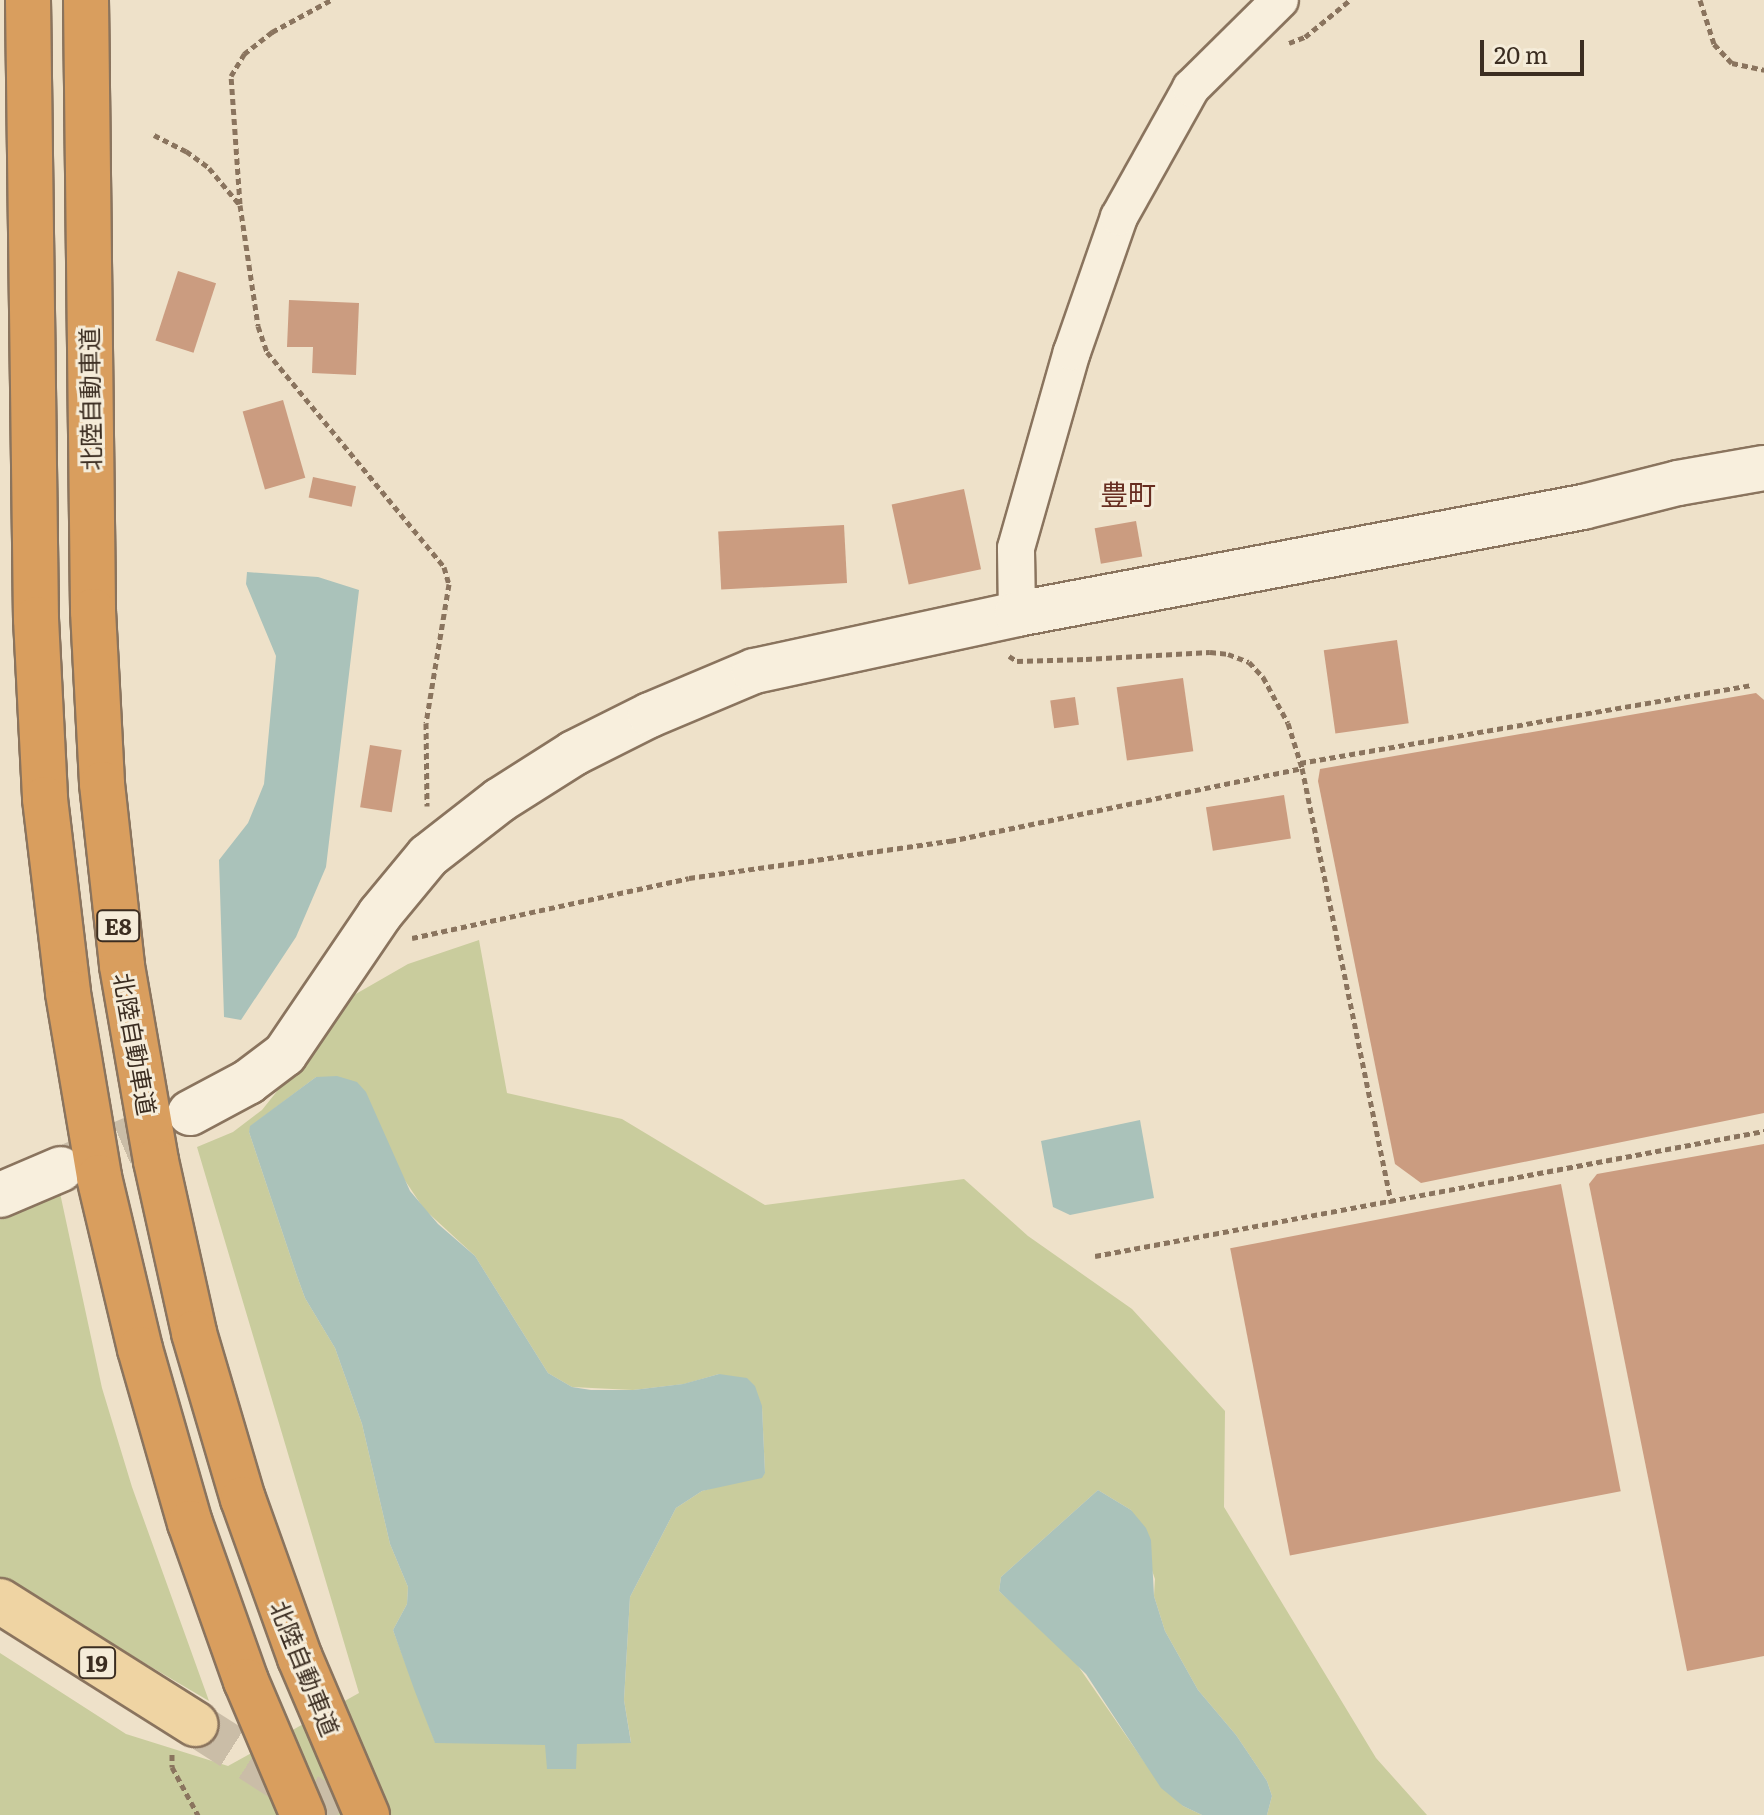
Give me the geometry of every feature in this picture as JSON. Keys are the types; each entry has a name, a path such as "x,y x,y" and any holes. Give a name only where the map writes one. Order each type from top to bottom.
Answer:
{"highway":[{"name":"E8","path":"28,0 36,619 45,799 68,993 99,1177 140,1349 190,1523 246,1681 303,1815"},
{"name":"北陸自動車道","path":"86,0 93,611 102,784 122,966 156,1161 194,1333 259,1543 300,1658 367,1815"}],"main road":[{"name":"19","path":"0,1601 187,1720"}],"street":[{"path":"1017,614 1016,548 1072,352 1119,217 1191,88 1280,0"},
{"path":"190,1113 248,1082 285,1054 362,941 428,856 500,800 574,753 663,709 754,671 1017,614 1583,507 1678,483 1764,468"},
{"path":"0,1195 61,1169"}],"path":[{"path":"331,0 272,32 244,54 231,76 240,205 258,326 267,352 444,567 449,584 426,723 428,856"},
{"path":"1700,0 1714,44 1732,63 1764,70"},
{"path":"154,135 186,151 209,168 240,205"},
{"path":"975,625 1001,652 1017,661 1177,651 1228,654 1249,662 1275,697 1301,765 1391,1203"},
{"path":"362,941 443,934 689,878 950,841 1301,765 1752,685"},
{"path":"1095,1256 1764,1131"},
{"path":"187,1720 171,1748 172,1767 198,1815"}],"green space":[{"path":"479,940 507,1093 622,1119 765,1205 964,1179 1028,1236 1132,1309 1225,1411 1224,1507 1376,1758 1427,1815 1267,1815 1272,1796 1267,1781 1236,1735 1198,1690 1165,1631 1154,1596 1155,1579 1131,1510 1098,1490 1001,1577 999,1591 1074,1660 1145,1763 1183,1806 1202,1815 0,1815 0,1653 126,1734 228,1766 359,1693 197,1147 233,1132 262,1110 354,995 408,964","holes":["316,1077 400,1173 424,1209 475,1256 548,1373 572,1387 633,1390 684,1384 719,1374 762,1407 765,1473 702,1491 676,1508 630,1597 624,1700 631,1742 435,1742 393,1630 407,1604 408,1587 390,1544 362,1424 335,1348 305,1298 249,1132 251,1126"]},
{"path":"60,1193 102,1388 132,1487 209,1701 0,1578 0,1220"}],"water":[{"path":"247,572 318,577 359,590 326,867 296,937 241,1020 224,1017 219,860 248,823 264,784 276,656 246,584"},
{"path":"337,1076 357,1082 366,1092 410,1191 438,1224 475,1256 548,1373 572,1387 591,1390 633,1390 683,1384 719,1374 747,1378 755,1386 762,1406 765,1473 762,1478 702,1491 676,1508 630,1597 624,1700 631,1743 577,1744 576,1769 547,1769 545,1745 435,1743 393,1630 407,1604 408,1587 390,1544 362,1424 335,1348 305,1298 249,1132 250,1126 316,1077"},
{"path":"1140,1120 1154,1198 1070,1215 1053,1207 1041,1141"},
{"path":"1098,1490 1131,1510 1146,1528 1151,1540 1154,1596 1165,1631 1198,1690 1236,1735 1267,1781 1272,1796 1267,1815 1202,1815 1183,1806 1161,1788 1086,1674 999,1591 1001,1577"}],"building":[{"path":"178,271 216,283 193,353 155,340"},
{"path":"289,300 359,303 356,375 312,373 313,347 287,347"},
{"path":"283,400 305,478 265,489 243,412"},
{"path":"313,477 356,486 352,507 309,498"},
{"path":"964,489 981,569 909,585 892,504"},
{"path":"1136,521 1142,556 1101,564 1095,528"},
{"path":"844,525 847,583 721,590 718,532"},
{"path":"1397,640 1409,723 1335,733 1324,650"},
{"path":"1183,678 1193,751 1127,761 1117,687"},
{"path":"1756,693 1764,700 1764,1113 1421,1183 1395,1164 1318,781 1320,769"},
{"path":"1075,697 1079,725 1054,728 1050,700"},
{"path":"370,745 402,750 392,812 360,807"},
{"path":"1284,795 1291,838 1213,851 1206,807"},
{"path":"1764,1144 1764,1656 1687,1671 1589,1184 1597,1174"},
{"path":"1561,1184 1621,1491 1290,1556 1230,1248"}],"tunnel":[{"path":"61,1169 184,1116"},
{"path":"195,1724 338,1815"}],"district":[{"name":"豊町","path":"1128,493"}]}
